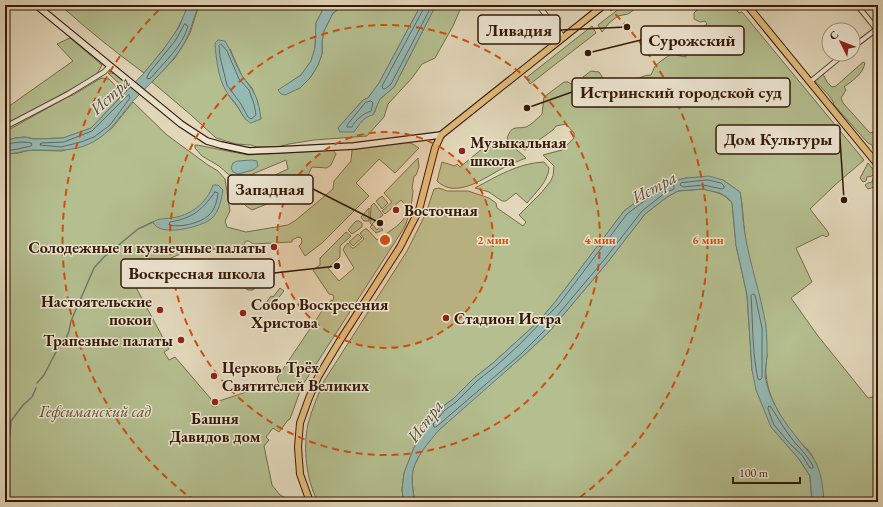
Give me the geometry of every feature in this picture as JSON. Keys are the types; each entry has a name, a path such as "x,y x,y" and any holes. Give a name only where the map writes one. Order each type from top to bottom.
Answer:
{"main road":[{"path":"36,5 185,127 207,141 249,151 354,146 441,135"},
{"path":"310,502 300,474 298,447 300,423 308,398 318,377 400,247 419,210 435,148 441,135 604,5"},
{"path":"747,5 878,165"}],"street":[{"path":"538,5 564,38"},
{"path":"857,5 877,29 861,40"},
{"path":"810,82 834,62"},
{"path":"5,128 68,94 104,72 110,66"}],"green space":[{"path":"60,5 188,5 172,39 144,73 80,23"},
{"path":"199,5 245,5 246,10 246,5 325,5 316,23 315,48 311,61 301,75 279,90 310,78 318,65 322,54 324,31 333,13 345,5 421,5 379,83 368,98 363,100 338,128 357,128 362,120 375,112 377,103 380,99 394,87 436,5 462,5 453,26 435,58 422,64 412,78 388,104 384,117 367,136 314,140 278,147 257,147 236,144 216,138 152,82 174,59 190,33","holes":["230,49 242,76 252,88 258,103 261,119 246,120 229,96"]},
{"path":"624,5 641,5 628,14 618,16 609,23 602,32 598,25"},
{"path":"694,5 733,5 739,13 742,12 864,160 810,209 829,235 826,237 823,235 796,248 812,282 791,298 818,336 868,398 873,397 878,392 878,502 824,502 817,465 810,452 799,441 785,422 773,402 769,391 766,368 767,356 747,250 740,192 723,180 686,178 659,185 624,211 556,301 538,322 493,363 474,378 453,399 442,407 421,434 413,450 404,473 402,490 404,502 318,502 308,474 306,453 308,424 313,407 324,381 407,251 426,213 434,189 439,188 447,191 468,191 489,198 496,203 497,208 523,226 526,222 519,215 541,193 553,176 554,166 543,155 562,150 574,138 574,133 566,124 556,126 553,130 525,150 507,139 510,132 514,128 526,127 530,125 542,114 544,97 564,82 568,82 582,91 583,77 591,71 599,72 607,84 611,86 613,94 617,96 626,94 639,78 646,75 651,75 655,66 671,54 686,57 683,49 686,46 691,48 697,40 695,34 707,24 705,21 700,22 694,19 694,13 697,10"},
{"path":"592,26 596,33 530,84 526,78"},
{"path":"70,38 102,65 97,74 5,126 5,109 73,61 57,44"},
{"path":"863,62 865,63 862,71 844,87 846,90 841,98 843,103 870,133 876,131 878,126 878,154 873,149 872,145 868,143 834,105 829,96 815,81 817,77 823,74 827,82 832,87 836,86"},
{"path":"108,73 114,73 131,88 127,91"},
{"path":"101,78 109,79 123,94 91,128 63,138 34,139 25,137 5,141 5,132"},
{"name":"Гефсиманский сад","path":"133,102 167,135 218,171 225,179 230,211 225,221 227,227 246,232 288,225 296,220 333,189 334,181 351,161 352,150 398,142 410,143 419,148 395,173 379,159 356,183 369,196 322,243 305,256 299,246 302,241 301,238 298,237 292,240 292,242 253,244 246,241 244,244 245,246 187,252 183,249 180,250 180,254 134,275 128,273 125,275 127,280 132,280 169,349 164,352 169,360 175,357 211,399 212,406 216,407 219,401 271,384 276,387 279,384 277,378 328,302 331,303 330,301 333,300 333,295 329,294 313,270 320,265 320,258 346,232 351,236 340,246 340,257 328,268 339,281 354,268 343,250 348,243 352,248 354,248 364,239 360,233 365,229 367,229 377,240 401,222 408,212 409,206 407,207 401,200 385,214 382,211 392,202 384,193 418,158 419,167 416,175 414,176 411,205 408,219 404,228 302,386 290,419 279,432 273,428 266,437 269,440 264,446 272,485 279,494 291,502 5,502 5,154 30,150 62,151 96,140 112,128"},
{"path":"508,142 526,158 480,181 462,188 445,186 437,181 442,162 455,166 457,164 460,167 482,149 486,151 496,143"},
{"path":"195,145 248,155 333,150 336,154 331,165 327,168 312,167 306,184 282,198 252,210 244,203 245,189 288,169 286,160 236,181 219,166 202,156 195,148"},
{"path":"544,162 549,168 546,178 541,187 527,203 516,193 506,201 502,201 489,192 475,188 517,168"},
{"path":"868,163 875,172 872,176 867,177 866,181 863,182 860,178"},
{"path":"877,175 878,186 868,189 865,185 872,182 873,178"},
{"path":"703,189 722,195 732,203 736,245 747,295 752,370 771,427 799,459 810,476 812,502 415,502 412,482 413,470 420,454 438,430 548,333 607,263 645,214 667,197 678,191"},
{"path":"382,196 388,203 382,209 376,201"},
{"path":"374,203 383,215 372,224 377,230 380,227 383,230 376,233 370,227 372,225 370,223 371,206"},
{"path":"369,208 369,221 364,221 361,217"},
{"path":"356,221 362,223 362,227 352,234 348,230"},
{"path":"358,234 362,238 353,246 349,242"},
{"path":"256,277 260,282 253,290 248,290 242,286 243,283"},
{"path":"280,288 284,291 270,308 265,304"}],"water":[{"path":"188,5 199,5 183,45 167,66 130,104 114,125 101,137 78,148 32,150 5,154 5,141 25,137 34,139 63,138 91,128 144,73 163,50 179,27"},
{"path":"325,5 345,5 333,13 324,31 322,54 318,65 310,78 300,88 285,95 281,94 278,90 301,75 311,61 315,48 316,23"},
{"path":"421,5 436,5 394,87 380,99 373,115 364,119 354,132 340,132 338,128 363,100 368,98 379,83"},
{"path":"218,40 225,41 240,73 254,93 261,119 251,123 249,122 226,91 218,67 215,43"},
{"path":"237,161 257,161 258,166 253,170 238,174 233,172 231,168 233,163"},
{"path":"709,176 723,180 740,192 747,246 766,326 767,357 765,372 768,389 779,412 788,426 816,463 821,477 824,502 812,502 810,476 799,459 771,427 756,390 752,370 747,295 736,245 732,203 728,198 720,193 703,189 678,191 667,197 645,214 607,263 548,333 439,430 427,444 415,464 412,474 415,502 404,502 402,490 404,473 421,434 442,407 453,399 474,378 493,363 538,322 556,301 624,211 659,185 686,178"},
{"path":"213,185 218,185 223,190 218,209 211,219 199,225 180,230 163,229 157,227 153,222 159,219 185,215 197,208 207,197"}],"waterway":[{"path":"37,383 44,375 59,346 65,341 71,321 94,268 104,257 138,229 153,222"},
{"path":"5,448 9,443 11,421 23,405 32,397 36,388"}],"place":[{"name":"Ливадия","path":"627,27"},
{"name":"Сурожский","path":"588,53"},
{"name":"Истринский городской суд","path":"527,108"},
{"name":"Музыкальная школа","path":"462,151"},
{"name":"Дом Культуры","path":"844,200"},
{"name":"Восточная","path":"396,210"},
{"name":"Западная","path":"380,223"},
{"name":"Солодежные и кузнечные палаты","path":"274,247"},
{"name":"Воскресная школа","path":"337,266"},
{"name":"Настоятельские покои","path":"160,310"},
{"name":"Собор Воскресения Христова","path":"243,313"},
{"name":"Стадион Истра","path":"446,318"},
{"name":"Трапезные палаты","path":"181,340"},
{"name":"Церковь Трёх Святителей Великих","path":"214,376"},
{"name":"Башня Давидов дом","path":"215,402"}],"water label":[{"name":"Истра","path":"110,95"},
{"name":"Истра","path":"654,187"},
{"name":"Истра","path":"425,421"}]}
